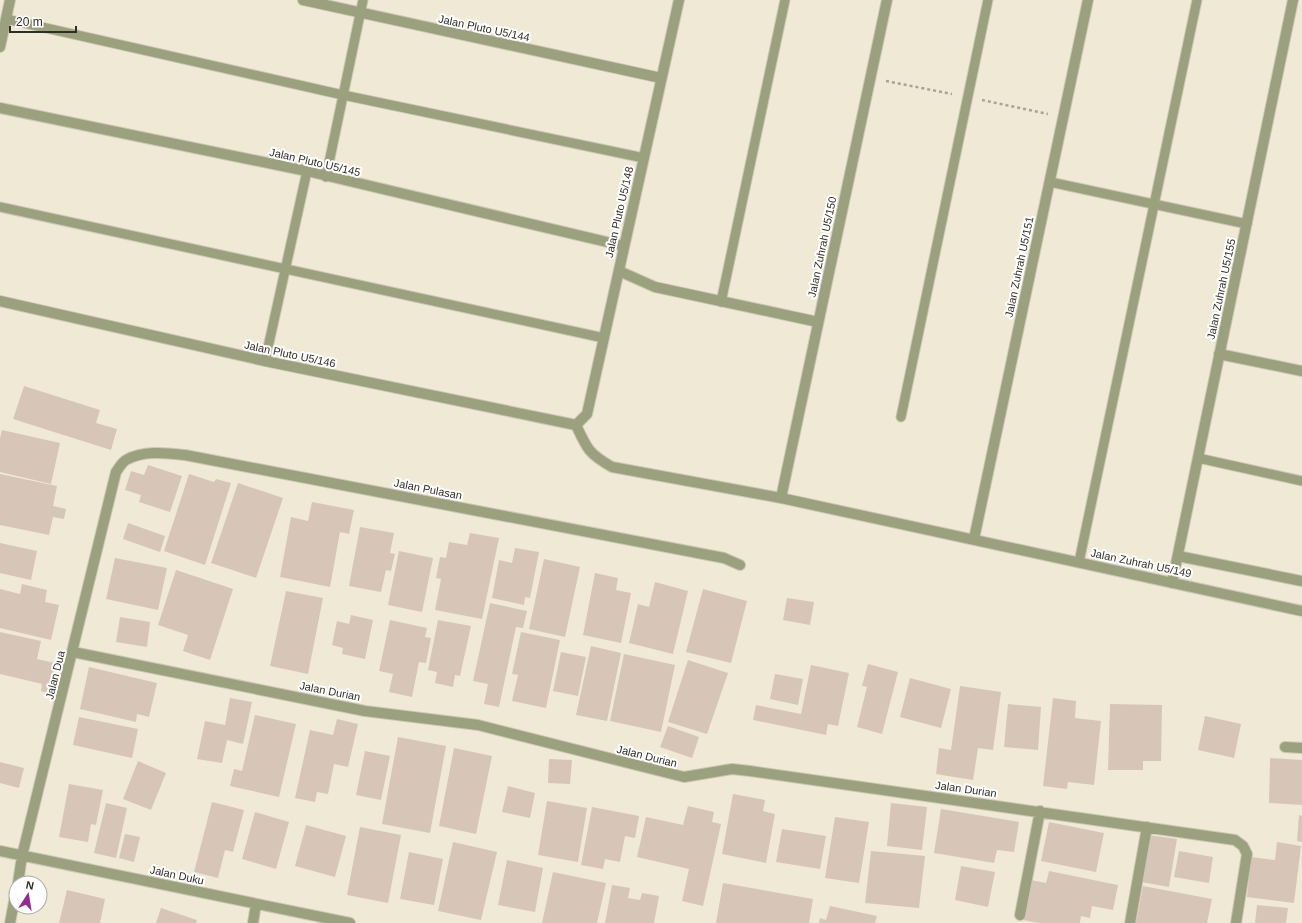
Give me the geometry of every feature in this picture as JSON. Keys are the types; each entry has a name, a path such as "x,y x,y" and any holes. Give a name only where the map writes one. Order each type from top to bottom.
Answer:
{"street":[{"path":"0,47 10,0"},
{"name":"Jalan Pluto U5/144","path":"302,0 661,78"},
{"name":"Jalan Pluto U5/148","path":"576,425 587,414 679,0"},
{"name":"Jalan Zuhrah U5/150","path":"781,498 887,0"},
{"name":"Jalan Zuhrah U5/151","path":"974,539 1088,0"},
{"name":"Jalan Zuhrah U5/155","path":"1172,583 1293,0"},
{"name":"Jalan Pluto U5/145","path":"0,108 307,171 326,177 624,246"},
{"path":"618,271 655,288 818,322"},
{"name":"Jalan Pluto U5/146","path":"0,300 265,361 576,425"},
{"path":"1219,354 1302,371"},
{"name":"Jalan Zuhrah U5/149","path":"576,425 587,450 597,459 612,467 781,498 1302,611"},
{"name":"Jalan Pulasan","path":"116,472 125,460 143,454 164,453 185,455 724,558 740,565"},
{"name":"Jalan Dua","path":"19,875 22,856 116,472"},
{"path":"1178,556 1302,581"},
{"name":"Jalan Durian","path":"73,652 365,711 478,726 684,777 732,769 750,771 1040,811 1235,840 1243,846 1246,854 1246,867 1236,923"},
{"path":"1285,747 1302,748"},
{"path":"1020,915 1040,811"},
{"path":"1130,923 1147,828"},
{"name":"Jalan Duku","path":"0,852 350,923"},
{"path":"253,923 256,904"}],"lane":[{"path":"326,177 363,0"},
{"path":"721,302 785,0"},
{"path":"901,417 988,0"},
{"path":"1079,562 1197,0"},
{"path":"6,19 343,95 644,158"},
{"path":"265,361 307,171"},
{"path":"1050,182 1247,224"},
{"path":"0,207 604,338"},
{"path":"1198,458 1302,481"}],"building":[{"path":"24,386 100,410 96,423 117,429 111,450 13,419"},
{"path":"2,430 60,443 51,484 0,472 0,438"},
{"path":"148,465 182,476 170,512 139,502 141,495 125,490 131,471 144,475"},
{"path":"0,474 57,486 53,506 66,509 64,519 53,517 49,535 0,525"},
{"path":"189,474 214,482 216,479 231,483 205,565 164,551"},
{"path":"238,483 283,498 256,578 211,563"},
{"path":"312,502 354,510 349,534 340,532 330,587 280,577 291,517 308,521"},
{"path":"128,523 165,536 160,552 123,539"},
{"path":"360,527 394,533 390,553 395,554 391,571 386,570 381,592 349,586"},
{"path":"470,533 499,538 482,619 435,610 441,579 436,578 440,557 446,558 449,542 467,545"},
{"path":"0,543 37,551 31,580 0,573"},
{"path":"515,548 539,552 530,598 525,597 524,605 492,598 499,560 512,563"},
{"path":"399,551 433,558 422,612 388,605"},
{"path":"115,558 167,568 158,610 106,599"},
{"path":"544,559 580,567 565,637 529,629"},
{"path":"176,570 233,589 210,660 183,651 188,635 158,625"},
{"path":"595,573 618,578 616,590 631,593 621,643 583,635"},
{"path":"655,582 688,591 673,654 629,643 638,604 649,607"},
{"path":"22,584 47,590 45,602 59,605 51,640 0,628 0,589 20,594"},
{"path":"703,589 747,601 731,663 686,652"},
{"path":"286,591 323,598 308,674 270,666"},
{"path":"787,598 814,602 810,625 783,620"},
{"path":"490,603 527,611 523,628 516,627 499,707 484,704 488,684 473,681"},
{"path":"351,615 373,620 365,659 342,654 343,648 332,645 337,621 349,624"},
{"path":"120,617 150,622 147,647 116,642"},
{"path":"390,620 427,628 425,637 431,638 426,663 419,662 412,697 389,692 393,674 379,671"},
{"path":"438,620 471,626 460,676 455,675 453,687 435,683 437,672 428,670"},
{"path":"0,632 41,641 37,659 55,663 48,693 41,691 42,684 0,674"},
{"path":"521,632 560,640 546,708 512,701 518,675 512,674"},
{"path":"591,646 621,653 607,721 576,715"},
{"path":"561,652 586,657 578,696 553,691"},
{"path":"624,654 675,665 661,732 610,721"},
{"path":"688,660 728,673 707,734 668,722"},
{"path":"868,664 898,672 882,734 857,727 867,687 862,686"},
{"path":"811,665 849,673 838,726 828,724 826,735 753,720 756,705 801,714"},
{"path":"89,667 157,683 149,717 137,714 136,722 80,709"},
{"path":"775,674 803,679 798,705 770,699"},
{"path":"910,678 951,689 941,728 900,717"},
{"path":"960,686 1001,692 993,750 978,748 973,780 936,774 939,748 951,750"},
{"path":"230,698 252,702 243,744 227,740 222,763 197,759 205,721 225,725"},
{"path":"1053,698 1076,701 1075,718 1101,721 1094,785 1068,782 1067,789 1043,786"},
{"path":"1008,704 1041,707 1038,750 1004,747"},
{"path":"1110,704 1162,705 1161,761 1143,761 1143,770 1108,770"},
{"path":"255,715 296,724 279,797 230,786 234,769 242,771"},
{"path":"1205,716 1241,724 1234,758 1198,750"},
{"path":"79,717 138,729 132,758 73,745"},
{"path":"337,719 358,724 348,767 334,764 328,794 317,792 315,802 295,798 310,730 333,735"},
{"path":"668,726 699,737 692,758 660,747"},
{"path":"398,737 446,746 430,833 382,824"},
{"path":"454,748 492,756 476,834 439,826"},
{"path":"365,751 390,756 381,800 356,795"},
{"path":"1270,758 1302,760 1302,805 1269,803"},
{"path":"549,759 572,760 570,784 548,783"},
{"path":"138,761 166,773 151,810 123,799"},
{"path":"0,762 24,768 19,788 0,783"},
{"path":"69,784 103,790 96,825 91,824 88,842 59,837"},
{"path":"508,786 535,793 530,818 502,812"},
{"path":"733,794 765,800 763,811 775,814 766,863 722,854"},
{"path":"547,801 587,808 578,862 538,855"},
{"path":"212,802 244,810 233,852 225,850 218,878 194,872"},
{"path":"106,803 127,808 116,858 94,853"},
{"path":"891,803 927,807 922,850 887,846"},
{"path":"688,806 714,812 712,822 721,824 703,906 682,901 689,869 637,857 646,817 683,825"},
{"path":"592,807 639,816 635,838 625,836 620,862 605,859 603,869 581,865"},
{"path":"941,809 1019,822 1014,852 997,850 994,863 934,853"},
{"path":"255,812 289,822 276,869 242,859"},
{"path":"1299,815 1302,816 1302,842 1297,841"},
{"path":"835,817 869,822 859,883 825,878"},
{"path":"1049,822 1104,833 1096,872 1041,861"},
{"path":"306,825 346,836 335,877 295,866"},
{"path":"360,827 401,835 388,903 347,895"},
{"path":"782,829 826,836 820,869 776,862"},
{"path":"125,834 140,837 134,862 119,858"},
{"path":"1148,835 1177,839 1169,887 1141,882"},
{"path":"453,842 497,852 481,920 438,911"},
{"path":"1277,842 1301,846 1294,903 1247,897 1251,857 1275,860"},
{"path":"871,851 925,856 919,908 865,903"},
{"path":"1179,851 1213,857 1209,883 1174,877"},
{"path":"409,852 443,859 434,905 400,899"},
{"path":"507,860 543,868 535,912 498,905"},
{"path":"961,866 995,872 988,907 955,900"},
{"path":"1049,871 1118,885 1113,910 1092,906 1090,918 1081,916 1080,923 1040,923 1023,920 1031,880 1046,883"},
{"path":"553,872 606,883 597,923 542,923"},
{"path":"723,883 813,899 809,923 716,923"},
{"path":"612,885 630,888 628,898 640,900 642,893 659,896 654,923 605,923"},
{"path":"1143,886 1212,899 1207,923 1136,923"},
{"path":"67,890 105,899 100,923 59,923"},
{"path":"1257,905 1288,908 1286,923 1255,923"},
{"path":"830,906 877,916 875,923 819,923 820,918 826,920"},
{"path":"161,908 197,920 196,923 156,923"}]}
